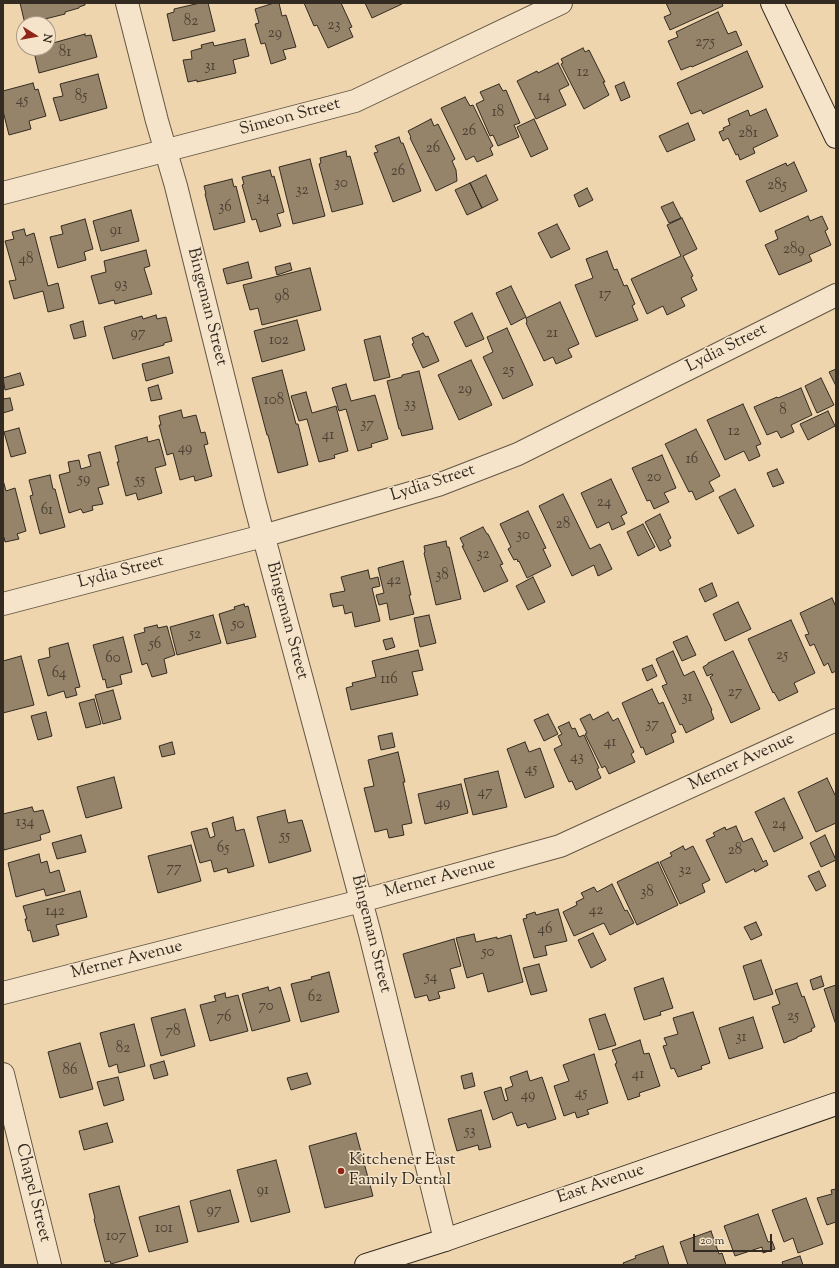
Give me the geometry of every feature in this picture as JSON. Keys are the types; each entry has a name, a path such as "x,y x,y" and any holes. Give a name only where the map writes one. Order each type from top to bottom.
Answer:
{"street":[{"name":"Bingeman Street","path":"127,3 157,121 176,186 263,536 361,901 445,1240"},
{"name":"Simeon Street","path":"3,193 354,101 562,3"},
{"path":"772,3 836,137"},
{"name":"Lydia Street","path":"3,604 263,536 438,485 518,454 836,294"},
{"name":"Merner Avenue","path":"3,993 361,901 560,846 836,720"},
{"name":"Chapel Street","path":"3,1074 50,1265"},
{"name":"East Avenue","path":"366,1265 445,1240 836,1104"}],"building":[{"path":"20,3 85,3 85,5 79,8 56,16 23,16"},
{"path":"200,3 208,3 215,31 173,41 167,14 174,12 174,9"},
{"path":"274,3 279,3 282,16 286,15 296,47 283,50 286,59 271,64 265,43 261,44 255,24 259,23 255,9"},
{"path":"304,3 341,3 352,27 349,28 353,37 328,48 317,25 314,26"},
{"path":"365,3 402,3 402,4 372,18"},
{"path":"666,3 722,3 723,6 670,30 664,17 671,14"},
{"path":"718,12 728,34 736,31 742,45 692,67 691,66 681,70 668,41 678,37 676,32"},
{"path":"85,34 85,36 91,35 97,57 39,73 35,56 56,56 56,42"},
{"path":"245,39 249,56 233,60 236,73 197,82 197,80 188,82 183,60 192,59 191,51 202,48 201,45 213,42 214,46"},
{"path":"583,48 585,52 589,50 605,82 603,82 609,95 584,109 561,64 563,63 561,59"},
{"path":"747,51 763,87 703,114 701,110 691,114 677,83"},
{"path":"558,63 569,85 559,90 566,105 536,119 517,81"},
{"path":"98,74 107,108 60,121 53,98 63,96 60,84"},
{"path":"624,82 630,97 621,101 615,86"},
{"path":"33,83 35,90 38,89 46,116 29,121 31,129 9,135 3,111 3,91"},
{"path":"499,84 503,91 506,90 520,123 514,125 519,137 498,146 493,135 490,136 476,104 484,100 480,92"},
{"path":"465,97 470,106 473,105 493,146 490,148 493,155 477,162 474,156 466,160 441,108"},
{"path":"766,109 778,136 753,148 755,153 740,160 728,138 723,141 719,132 724,130 723,128 730,125 728,119 748,110 750,116"},
{"path":"431,119 434,126 438,124 455,159 452,161 456,170 457,181 436,191 408,131"},
{"path":"534,119 548,149 531,157 517,127"},
{"path":"688,123 695,140 667,152 659,136"},
{"path":"399,137 401,143 403,143 421,191 393,202 374,153 378,152 375,146"},
{"path":"346,151 347,157 350,156 363,204 332,212 319,164 321,163 320,158"},
{"path":"310,159 325,216 293,224 279,167"},
{"path":"794,162 807,191 760,212 746,181 786,163 787,166"},
{"path":"270,170 272,177 274,176 284,212 277,214 281,226 260,232 256,219 252,220 242,185 244,184 242,177"},
{"path":"486,175 498,200 482,208 470,183"},
{"path":"232,179 234,187 236,186 245,222 214,230 204,186"},
{"path":"470,183 482,208 467,215 455,190"},
{"path":"587,188 593,200 579,207 574,195"},
{"path":"673,202 681,218 669,223 661,207"},
{"path":"131,210 139,241 101,251 93,221"},
{"path":"808,216 810,221 822,216 828,229 825,231 831,245 809,255 812,261 779,275 765,245 778,239 775,231"},
{"path":"682,218 697,249 683,256 693,276 691,277 697,290 681,298 685,306 667,315 663,306 647,314 631,279 681,256 667,225"},
{"path":"85,219 93,249 84,252 86,260 58,268 50,237 63,234 61,226"},
{"path":"557,224 570,249 551,258 538,233"},
{"path":"24,229 26,236 34,233 48,286 58,283 64,308 48,312 43,291 14,299 9,281 16,280 5,241 14,239 12,232"},
{"path":"146,250 150,266 144,268 152,294 115,304 114,300 99,304 91,276 106,272 104,261"},
{"path":"607,251 614,270 617,269 624,286 627,285 635,304 632,306 638,320 596,337 575,285 593,278 586,259"},
{"path":"248,262 252,278 227,284 223,269"},
{"path":"290,263 292,270 277,275 275,267"},
{"path":"310,268 321,310 262,325 258,308 250,310 243,285"},
{"path":"511,286 526,317 511,325 496,293"},
{"path":"560,302 579,344 568,349 572,357 556,364 553,357 544,361 526,323 526,318"},
{"path":"472,313 484,339 466,347 454,322"},
{"path":"156,315 157,319 166,317 172,341 164,343 164,345 113,359 104,327 142,316 143,319"},
{"path":"297,320 305,350 262,362 254,331"},
{"path":"83,321 86,336 74,339 70,325"},
{"path":"507,328 533,385 503,399 483,357 493,352 487,337"},
{"path":"423,333 426,337 428,336 439,361 423,368 412,344 414,343 412,338"},
{"path":"380,336 390,377 374,381 364,340"},
{"path":"169,357 173,373 146,381 142,364"},
{"path":"471,360 492,405 459,420 438,375"},
{"path":"836,369 836,386 829,372"},
{"path":"282,370 308,465 278,473 252,378"},
{"path":"419,371 433,429 402,436 387,381 402,377 402,375"},
{"path":"20,373 24,385 5,390 3,378"},
{"path":"821,378 834,405 817,413 805,386"},
{"path":"346,384 351,401 375,395 388,439 371,444 372,447 358,451 346,409 339,411 332,388"},
{"path":"158,385 162,399 151,401 148,388"},
{"path":"801,388 812,415 791,425 794,432 781,438 777,431 767,435 754,407"},
{"path":"306,392 312,413 336,406 348,451 334,455 335,458 319,462 307,419 299,421 291,396"},
{"path":"10,398 13,410 3,413 3,399"},
{"path":"743,404 761,444 756,446 760,456 749,461 744,451 725,460 707,420"},
{"path":"181,410 183,418 196,415 201,433 205,432 208,444 204,445 212,476 195,481 194,476 180,480 173,453 167,455 159,425 161,425 159,416"},
{"path":"828,411 835,426 808,440 800,424"},
{"path":"19,428 26,453 11,457 4,432"},
{"path":"696,429 720,476 709,482 714,491 696,500 692,491 689,492 665,444"},
{"path":"147,437 148,442 159,439 166,465 155,468 162,493 138,500 136,493 126,496 117,462 119,462 115,446"},
{"path":"100,452 109,485 98,488 103,504 92,506 93,510 83,513 81,509 69,513 59,475 70,472 68,462 79,460 81,469 91,466 88,455"},
{"path":"662,455 676,488 664,493 669,502 654,509 650,500 647,501 632,468"},
{"path":"777,469 784,483 773,487 767,473"},
{"path":"50,475 65,527 40,534 30,496 33,495 29,480"},
{"path":"611,479 627,513 621,516 625,524 612,530 609,522 597,528 581,493"},
{"path":"3,480 6,491 15,488 26,531 17,534 19,539 5,542 4,537 3,538"},
{"path":"735,489 754,526 738,534 719,497"},
{"path":"563,494 590,549 600,544 612,569 598,576 594,565 572,576 539,506"},
{"path":"528,511 546,548 543,549 551,566 527,578 519,561 518,562 517,559 514,560 508,549 511,547 500,524"},
{"path":"660,514 671,538 668,540 671,546 660,551 645,522"},
{"path":"643,524 655,547 638,556 627,532"},
{"path":"483,527 503,564 500,565 508,581 484,592 462,546 464,546 460,538"},
{"path":"446,541 447,547 449,547 461,599 436,605 424,553 424,546"},
{"path":"403,561 414,614 390,620 387,603 379,605 376,595 384,593 378,568"},
{"path":"368,570 370,579 378,577 380,586 372,588 380,621 355,627 352,612 345,614 343,605 333,607 330,594 345,591 341,577"},
{"path":"533,577 545,602 528,610 516,586"},
{"path":"712,583 717,596 705,602 699,589"},
{"path":"832,598 836,607 836,671 832,673 828,663 824,666 814,644 810,646 805,635 809,634 800,613"},
{"path":"738,602 751,629 725,641 713,614"},
{"path":"244,604 245,607 248,606 256,637 227,644 219,614 235,609 234,607"},
{"path":"213,615 221,643 177,655 170,627"},
{"path":"429,615 436,643 420,647 414,618"},
{"path":"791,620 815,673 794,683 798,692 779,701 774,692 773,693 748,639"},
{"path":"157,625 158,628 167,626 175,655 164,659 167,673 152,677 147,663 142,665 134,635 145,632 144,628"},
{"path":"687,636 696,655 682,661 673,642"},
{"path":"123,637 132,672 120,675 122,684 107,688 105,679 103,680 93,645"},
{"path":"392,638 395,647 386,650 383,640"},
{"path":"68,643 80,687 75,688 77,695 66,698 64,691 48,696 38,660 50,657 49,648"},
{"path":"418,650 423,670 412,672 418,695 351,710 346,688 353,686 352,683 376,677 372,661"},
{"path":"673,651 684,676 694,671 712,710 714,719 686,733 682,724 680,725 662,686 667,684 656,659"},
{"path":"733,651 760,709 731,723 710,677 713,675 707,676 703,667"},
{"path":"21,656 34,705 3,713 3,661"},
{"path":"652,665 657,676 647,681 642,669"},
{"path":"652,689 659,704 663,702 676,732 671,734 674,742 646,755 643,747 641,748 622,703"},
{"path":"113,690 121,719 103,724 95,695"},
{"path":"94,699 101,724 86,728 79,703"},
{"path":"46,712 52,736 38,740 31,716"},
{"path":"608,712 613,721 618,718 634,752 631,754 635,762 609,774 605,766 602,768 585,734 587,733 580,719 590,714 593,720"},
{"path":"548,714 558,734 544,741 534,720"},
{"path":"569,722 572,729 575,728 579,737 584,735 599,768 597,769 601,778 576,790 572,781 569,782 554,749 562,745 558,736 562,734 558,727"},
{"path":"392,733 395,747 381,750 378,736"},
{"path":"172,742 175,754 162,757 159,746"},
{"path":"525,742 529,752 540,748 554,787 525,798 507,749"},
{"path":"398,752 412,823 402,825 404,835 389,838 387,829 375,832 364,788 374,786 368,760"},
{"path":"498,771 507,807 473,815 464,779"},
{"path":"114,777 122,808 86,818 77,787"},
{"path":"827,778 836,797 836,823 816,832 798,792"},
{"path":"461,784 468,813 425,824 418,794"},
{"path":"784,798 803,838 774,852 755,812"},
{"path":"32,807 34,812 43,810 50,832 40,835 41,840 4,850 3,814"},
{"path":"285,810 288,823 302,820 311,851 269,863 257,817"},
{"path":"233,817 236,831 244,829 254,866 228,873 227,868 214,872 211,860 200,863 191,832 207,828 210,838 215,836 212,823"},
{"path":"736,826 743,842 752,838 763,862 766,860 768,865 755,872 754,869 726,883 706,840 715,836 713,833 725,827 726,830"},
{"path":"81,835 86,852 57,859 52,843"},
{"path":"825,835 836,860 821,867 810,843"},
{"path":"191,845 201,881 158,893 148,856"},
{"path":"683,846 685,850 693,846 710,880 702,884 705,892 680,904 660,862 672,856 670,853"},
{"path":"39,854 41,863 47,861 50,873 59,870 65,891 46,896 44,889 16,897 8,863"},
{"path":"658,862 678,905 637,925 617,882"},
{"path":"819,871 826,886 816,891 808,876"},
{"path":"612,884 625,911 627,910 634,923 610,935 604,923 574,936 563,912 577,905 576,902 584,898 581,893 594,887 597,892"},
{"path":"80,891 87,917 56,925 59,935 33,942 30,930 28,931 25,919 27,919 23,906"},
{"path":"558,909 567,941 545,946 547,955 534,958 523,919 527,918 526,915 535,912 536,915"},
{"path":"756,922 762,935 751,940 744,927"},
{"path":"593,933 606,960 591,968 578,940"},
{"path":"474,934 476,942 511,935 523,982 488,992 483,973 467,978 456,938"},
{"path":"454,939 461,966 450,969 455,988 438,992 440,998 429,1001 427,995 415,998 403,954"},
{"path":"761,960 773,994 754,1000 743,966"},
{"path":"539,964 547,991 531,995 523,968"},
{"path":"329,972 339,1012 301,1022 291,984 312,979 311,977"},
{"path":"821,976 824,986 813,990 810,980"},
{"path":"663,978 673,1008 660,1012 661,1015 644,1020 634,988"},
{"path":"797,983 802,997 804,996 815,1027 811,1029 812,1031 784,1043 772,1007 780,1004 775,990"},
{"path":"836,985 836,1025 824,989"},
{"path":"268,987 269,991 280,987 290,1021 252,1031 242,994"},
{"path":"225,993 226,998 238,995 248,1031 210,1041 200,1005 216,1001 214,996"},
{"path":"185,1009 195,1046 161,1056 151,1018"},
{"path":"693,1012 710,1063 701,1066 702,1069 678,1077 674,1068 671,1069 663,1046 667,1045 664,1038 678,1034 673,1018"},
{"path":"605,1014 616,1045 599,1050 589,1019"},
{"path":"753,1017 763,1048 729,1059 719,1028"},
{"path":"134,1024 145,1066 119,1073 117,1064 109,1067 100,1033"},
{"path":"640,1040 644,1054 649,1053 660,1086 639,1093 640,1096 628,1100 615,1064 617,1063 612,1050"},
{"path":"80,1043 93,1089 60,1098 48,1052"},
{"path":"594,1054 608,1103 587,1110 589,1114 577,1118 575,1112 564,1116 554,1086 569,1081 563,1065"},
{"path":"164,1061 168,1075 154,1079 150,1065"},
{"path":"527,1071 530,1081 542,1077 556,1119 528,1128 526,1123 517,1126 512,1112 493,1120 484,1092 501,1087 505,1101 508,1100 505,1089 513,1086 510,1077"},
{"path":"307,1073 311,1084 291,1090 287,1078"},
{"path":"472,1073 475,1086 464,1089 461,1076"},
{"path":"118,1077 124,1100 104,1106 97,1082"},
{"path":"481,1110 491,1147 479,1150 478,1145 457,1151 448,1119"},
{"path":"107,1123 113,1142 84,1150 79,1131"},
{"name":"Kitchener East Family Dental","path":"356,1133 373,1196 325,1208 309,1146"},
{"path":"276,1160 290,1212 251,1222 237,1170"},
{"path":"119,1186 138,1256 111,1264 110,1261 105,1262 89,1194"},
{"path":"836,1189 836,1222 827,1225 817,1198 832,1194 831,1190"},
{"path":"230,1190 239,1222 198,1232 190,1201"},
{"path":"806,1198 823,1244 798,1253 793,1238 784,1242 772,1210"},
{"path":"179,1206 188,1242 149,1252 139,1217"},
{"path":"758,1214 768,1242 772,1241 775,1249 763,1253 762,1247 735,1256 724,1226"},
{"path":"711,1231 719,1254 722,1253 726,1265 688,1265 680,1242"},
{"path":"663,1246 669,1265 624,1265 623,1263 636,1258 635,1256"},
{"path":"800,1256 803,1265 783,1265 782,1262"}],"place":[{"name":"Kitchener East Family Dental","path":"341,1171"}]}
